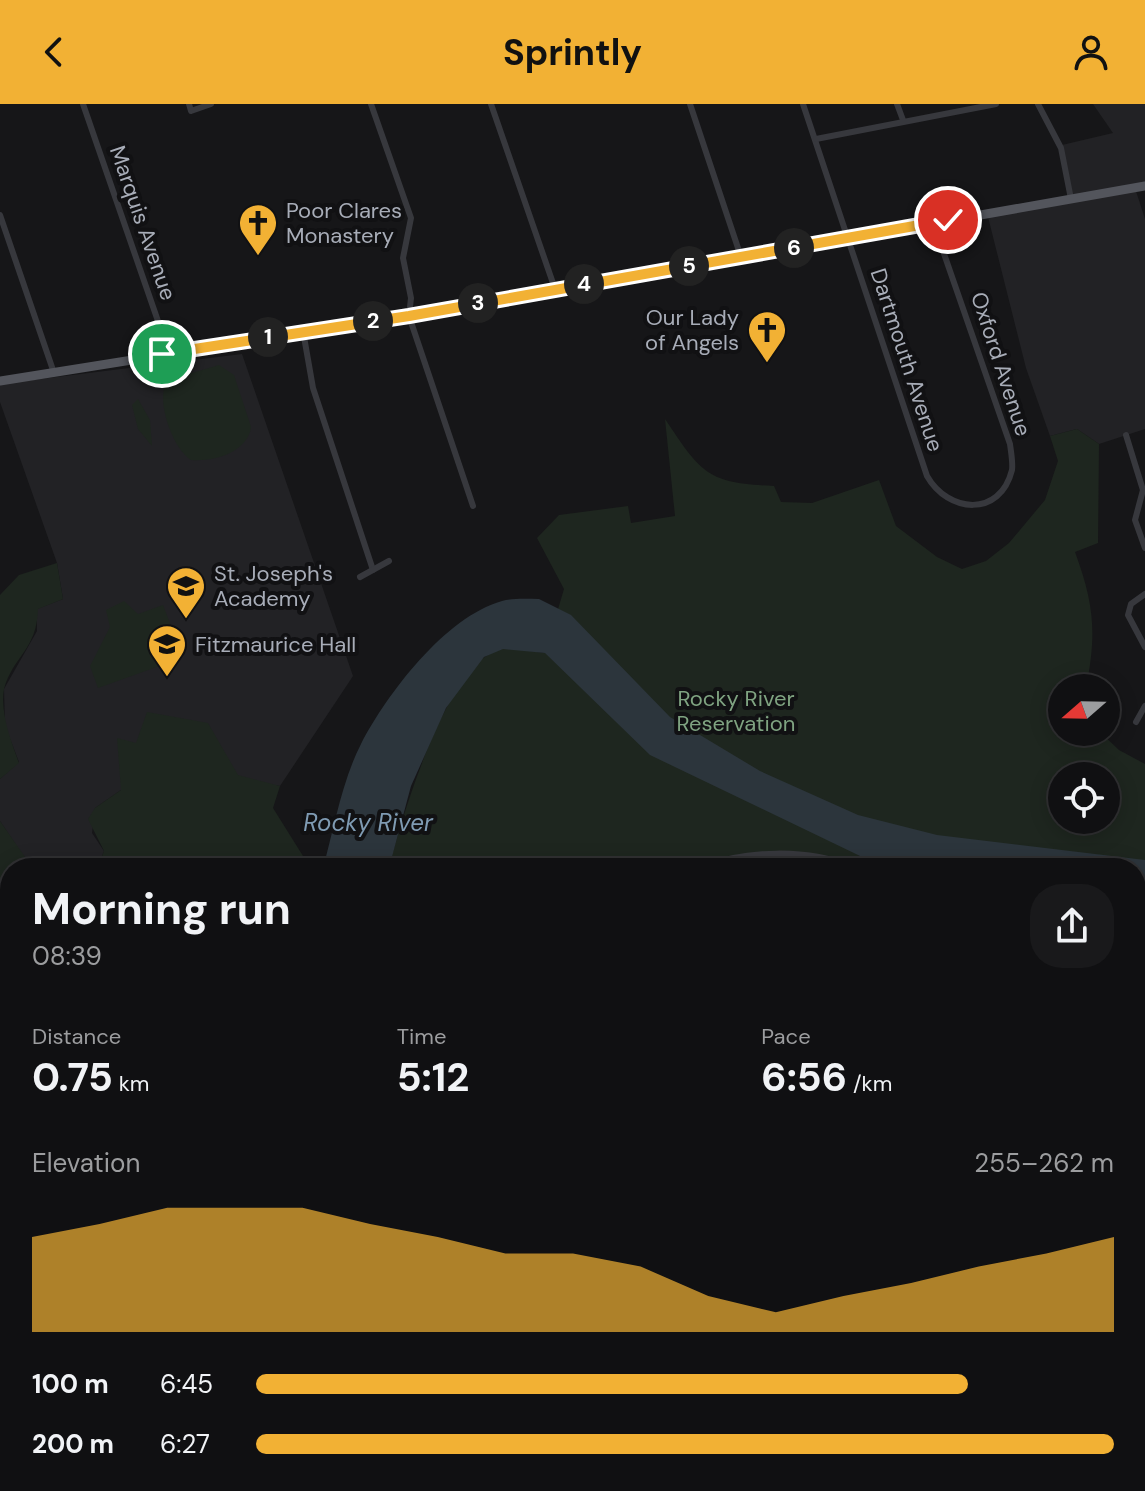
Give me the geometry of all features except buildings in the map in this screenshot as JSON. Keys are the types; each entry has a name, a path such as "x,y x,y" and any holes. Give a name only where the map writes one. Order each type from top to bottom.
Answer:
{"main road":[{"path":"0,381 409,316 1145,186"}],"street":[{"name":"Marquis Avenue","path":"83,104 169,353"},
{"path":"189,104 191,111 211,104"},
{"path":"371,104 411,218 403,258 411,298 409,316 473,506"},
{"path":"491,104 555,289"},
{"path":"690,104 741,257"},
{"name":"Dartmouth Avenue","path":"803,104 927,476 947,500 962,506 977,505"},
{"path":"897,104 903,120"},
{"path":"816,139 996,104"},
{"path":"1038,104 1061,148 1071,199"},
{"path":"0,215 54,373"},
{"name":"Oxford Avenue","path":"933,222 1010,444 1012,469 1003,488 991,500 977,505"},
{"path":"303,331 322,417 373,570"},
{"path":"1126,435 1144,490 1135,520 1145,548"},
{"path":"360,577 389,561"},
{"path":"1145,594 1131,604 1128,615 1145,647"},
{"path":"1136,722 1145,706"},
{"path":"743,858 785,855 822,858"}],"shaded area":[{"path":"1093,104 1145,104 1145,184 1072,197 1062,145 1113,133"},
{"path":"1135,188 1145,219 1145,429 1099,444 1077,429 1050,436 1026,368 987,213"},
{"name":"St. Joseph's Academy","path":"242,354 353,676 280,786 250,781 212,763 121,790 95,808 92,833 104,851 101,858 24,857 0,821 0,779 19,762 5,726 4,689 37,631 37,609 63,599 57,563 0,402 0,384"}],"green space":[{"path":"219,365 234,375 251,427 249,436 228,454 191,460 179,447 169,428 164,389 175,378"},
{"path":"138,399 150,420 152,446 138,429 132,405"},
{"name":"Rocky River Reservation","path":"665,419 688,452 708,472 734,482 774,486 781,502 812,503 879,480 896,526 937,557 962,569 986,561 1009,543 1045,500 1058,461 1050,436 1077,429 1099,444 1098,543 1075,552 1090,603 1092,651 1088,674 1048,674 1048,746 1115,746 1145,764 1145,858 392,858 417,775 447,708 464,679 483,659 502,649 545,653 564,589 537,538 559,515 628,506 631,523 675,516"},
{"path":"57,563 63,599 38,609 34,634 4,689 5,717 19,763 0,779 0,595 19,575"},
{"path":"124,601 138,614 163,605 173,631 156,637 165,664 98,688 90,666 110,627 106,610"},
{"name":"Rocky River Reservation","path":"147,712 208,723 238,775 280,786 273,808 303,856 347,858 101,858 104,851 88,819 95,808 121,790 117,738 136,743"},
{"name":"Rocky River Reservation","path":"0,821 25,857 36,858 0,858"}],"water":[{"name":"Rocky River","path":"539,599 571,615 670,717 760,771 858,815 937,835 1128,858 864,858 650,755 545,653 503,649 484,657 446,708 411,786 392,858 326,858 354,758 372,724 402,681 439,640 460,623 502,601"}],"place":[{"name":"Poor Clares Monastery","path":"258,257"},
{"name":"Our Lady of Angels","path":"767,364"},
{"name":"St. Joseph's Academy","path":"186,620"},
{"name":"Fitzmaurice Hall","path":"167,678"}],"route":[{"path":"162,354 409,316 948,220"}]}
